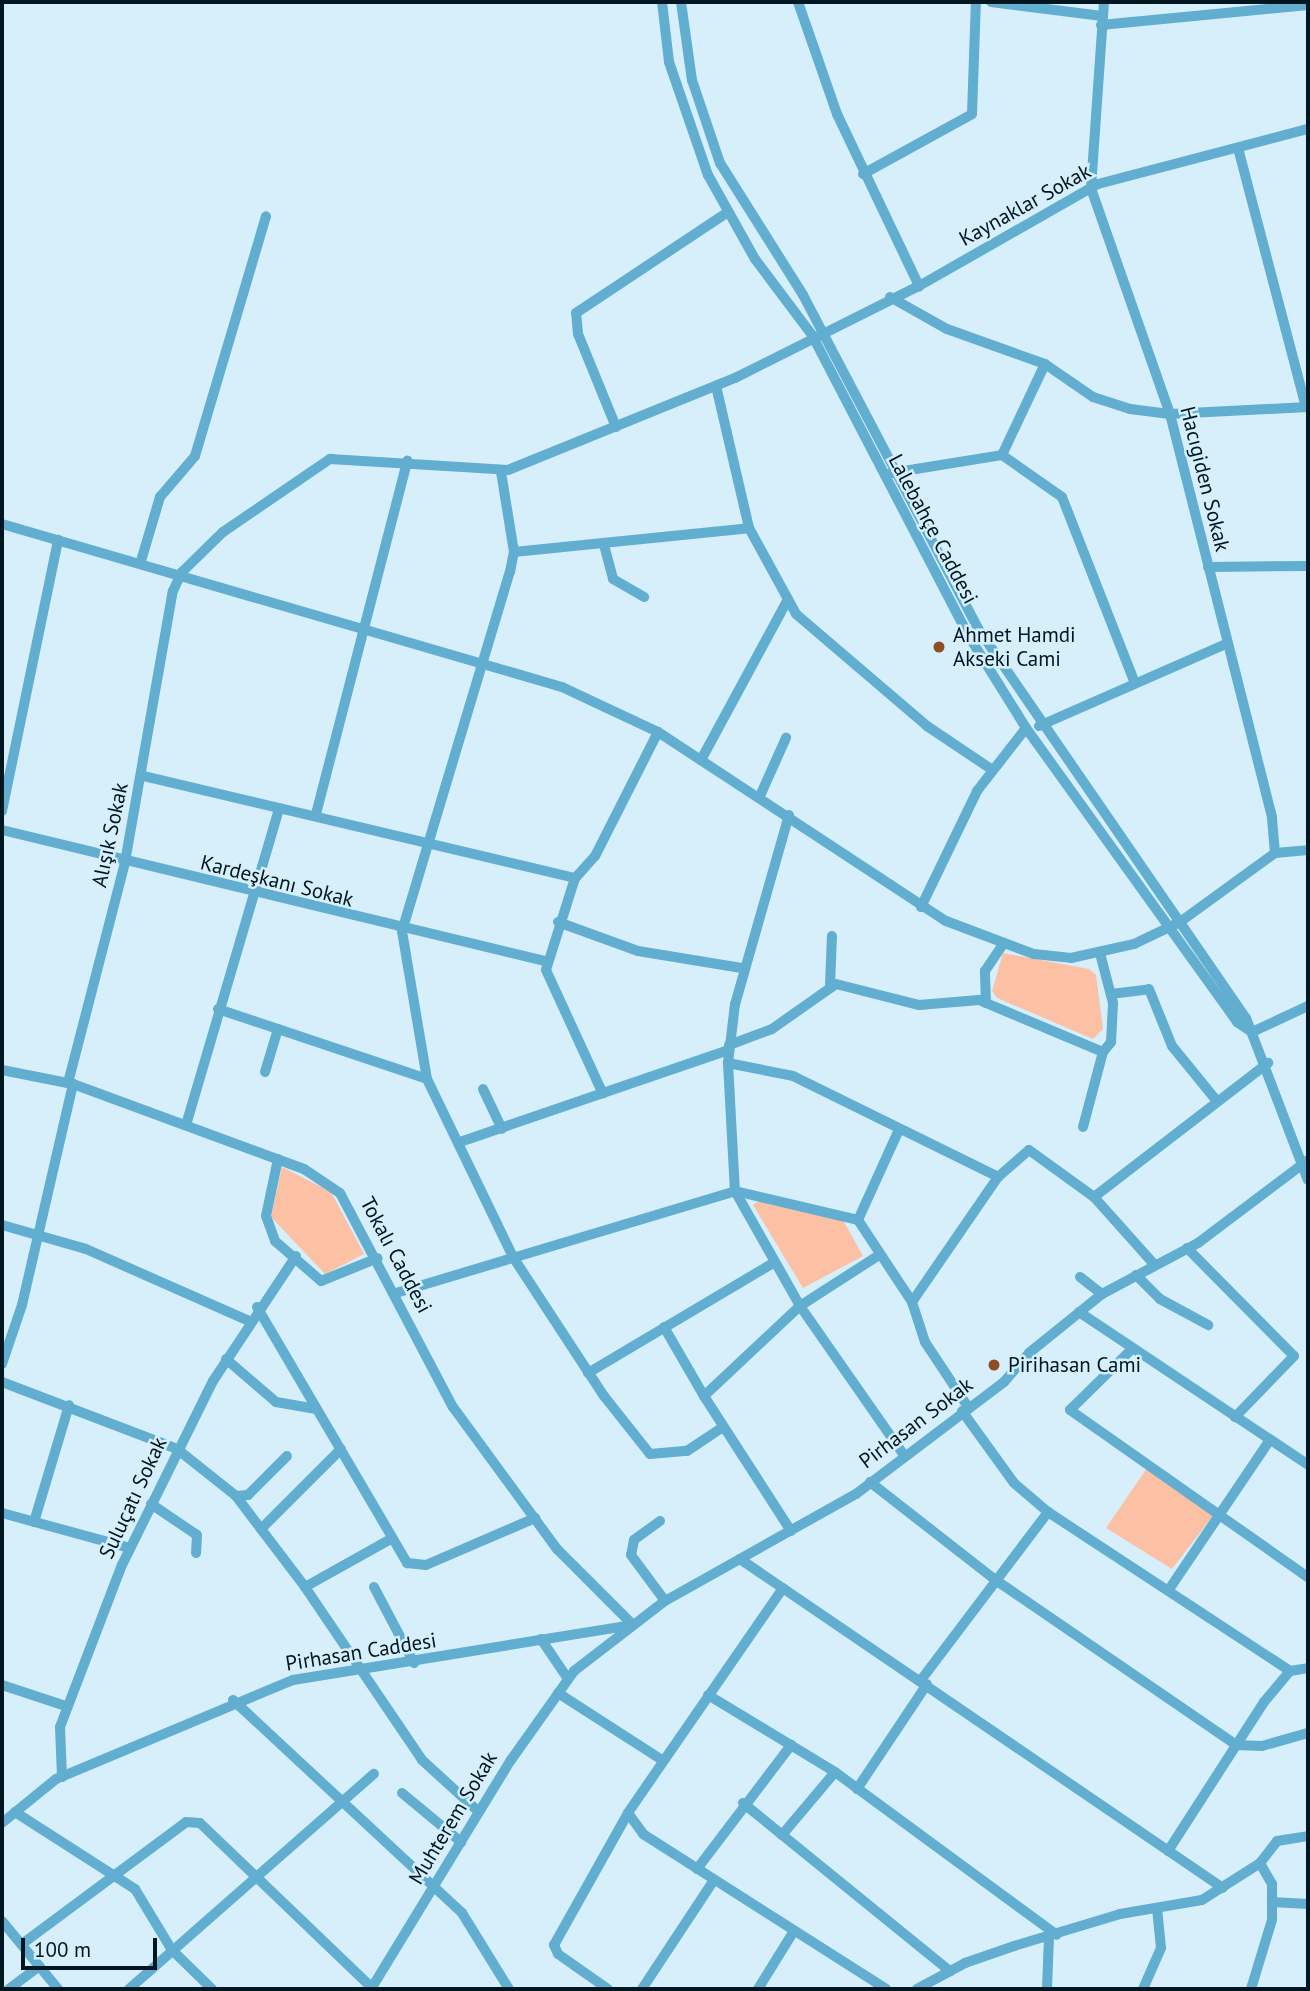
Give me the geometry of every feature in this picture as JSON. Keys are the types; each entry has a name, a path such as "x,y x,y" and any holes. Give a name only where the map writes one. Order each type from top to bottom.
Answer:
{"street":[{"name":"Lalebahçe Caddesi","path":"662,2 684,117 728,212 812,335 925,558 1026,728 1237,1022 1252,1032"},
{"name":"Lalebahçe Caddesi","path":"681,2 692,80 720,163 823,330 891,473 1040,726 1180,922 1252,1032 1268,1063 1305,1161 1308,1180"},
{"path":"798,2 863,174 919,286"},
{"path":"863,174 972,114 976,2"},
{"path":"991,2 1102,20 1308,5"},
{"name":"Hacıgiden Sokak","path":"1104,2 1091,188 1170,414 1226,644 1272,817 1275,853"},
{"name":"Kaynaklar Sokak","path":"501,472 716,386 812,335 919,286 1091,188 1308,129"},
{"path":"890,297 947,330 1045,364 1093,397 1170,414 1307,407 1238,148"},
{"path":"616,427 578,334 576,313 728,212"},
{"path":"141,561 160,497 195,456 266,216"},
{"path":"1003,455 1045,364"},
{"path":"716,386 749,528 788,598 830,646 991,769"},
{"path":"891,473 1003,455 1062,497 1134,681"},
{"path":"182,572 223,532 330,459 407,461 501,472 514,552 402,931 426,1079 460,1142 513,1257 588,1373 650,1454 687,1451 723,1427"},
{"path":"316,814 407,461"},
{"path":"2,524 182,572 364,631 597,699 658,732 760,796 921,907 1004,943 1051,957 1100,953 1170,929 1275,853 1308,850"},
{"path":"514,552 604,545 749,528"},
{"path":"2,811 58,540"},
{"path":"604,545 613,579 644,597"},
{"path":"1208,567 1308,566"},
{"name":"Alışık Sokak","path":"2,1364 40,1233 70,1084 125,862 173,591 182,572"},
{"path":"702,760 788,598"},
{"path":"1040,726 1134,681 1226,644"},
{"path":"921,907 991,769 1026,728"},
{"path":"603,1094 545,961 575,878 595,856 658,732"},
{"path":"760,796 786,738"},
{"path":"142,776 428,840 575,878"},
{"path":"186,1125 279,808"},
{"path":"789,815 742,968 729,1048 735,1191 800,1306 904,1455"},
{"name":"Kardeşkanı Sokak","path":"2,830 402,931 545,961"},
{"path":"558,922 638,951 742,968"},
{"path":"830,985 832,936"},
{"path":"986,1003 985,971 1004,943"},
{"path":"1083,1127 1103,1052 1111,1042 1111,994 1100,953"},
{"path":"460,1142 729,1048 772,1029 830,985 919,1005 986,1003 1103,1052"},
{"path":"1111,994 1149,989 1172,1046 1216,1100"},
{"path":"1252,1032 1308,1006"},
{"path":"218,1009 426,1079"},
{"path":"265,1072 278,1029"},
{"path":"728,1063 793,1076 898,1132 998,1178"},
{"path":"1094,1197 1216,1100 1268,1063"},
{"name":"Tokalı Caddesi","path":"2,1070 70,1084 186,1125 278,1159 340,1193 379,1258 453,1407 535,1518 593,1590 633,1625"},
{"path":"483,1089 502,1129"},
{"path":"858,1220 898,1132"},
{"path":"912,1302 998,1178 1021,1153 1038,1151 1094,1197 1154,1264"},
{"path":"278,1159 266,1226 321,1281 379,1258"},
{"name":"Pirhasan Sokak","path":"571,1675 665,1601 791,1531 870,1482 965,1409 1102,1294 1187,1248 1305,1161"},
{"path":"396,1293 735,1191 858,1220 912,1302 925,1342 1013,1483 1048,1512 1170,1588 1290,1671 1308,1668"},
{"path":"2,1225 40,1233 249,1321"},
{"path":"1187,1248 1294,1356 1235,1417"},
{"path":"705,1396 800,1306 879,1255"},
{"name":"Suluçatı Sokak","path":"62,1777 60,1727 66,1706 131,1548 177,1449 226,1359 257,1307 296,1256"},
{"path":"588,1373 774,1263"},
{"path":"1136,1275 1160,1299 1209,1325"},
{"path":"1080,1277 1102,1294"},
{"path":"257,1307 391,1539 414,1568 535,1518"},
{"path":"1079,1312 1130,1351 1308,1465"},
{"path":"664,1328 723,1427 791,1531"},
{"path":"1130,1351 1070,1410 1308,1577"},
{"path":"226,1359 276,1402 316,1409"},
{"path":"2,1382 69,1405 177,1449 236,1496 305,1587 358,1670 422,1760 479,1812"},
{"path":"34,1522 69,1405"},
{"path":"1170,1588 1270,1440"},
{"path":"261,1529 341,1449"},
{"path":"236,1496 248,1495 287,1456"},
{"path":"870,1482 994,1579 1236,1745 1262,1746 1308,1733"},
{"path":"151,1504 197,1535 196,1553"},
{"path":"857,1789 924,1682 994,1579 1048,1512"},
{"path":"2,1513 131,1548"},
{"path":"660,1521 634,1540 632,1555 665,1601"},
{"path":"305,1587 391,1539"},
{"path":"740,1559 1223,1888"},
{"path":"374,1587 414,1663"},
{"path":"608,1989 554,1945 628,1813 783,1588"},
{"name":"Pirhasan Caddesi","path":"2,1823 62,1777 233,1700 293,1680 414,1663 633,1625"},
{"path":"541,1639 571,1675"},
{"path":"1168,1850 1236,1745 1290,1671"},
{"name":"Muhterem Sokak","path":"372,1989 479,1812 571,1675"},
{"path":"2,1685 66,1706"},
{"path":"558,1693 662,1760"},
{"path":"708,1695 835,1772 1053,1936"},
{"path":"233,1700 462,1913 509,1989"},
{"path":"697,1869 743,1803 791,1745"},
{"path":"782,1835 835,1772"},
{"path":"129,1989 254,1875 373,1774"},
{"path":"402,1793 461,1842"},
{"path":"743,1803 950,1970"},
{"path":"15,1812 135,1889 172,1950 212,1989"},
{"path":"628,1813 632,1825 713,1880 886,1989"},
{"path":"22,1944 186,1822 200,1823 372,1989"},
{"path":"917,1989 950,1970 1053,1936 1157,1909 1223,1888 1260,1863 1277,1841 1308,1836"},
{"path":"1251,1989 1272,1902 1272,1884 1260,1863"},
{"path":"642,1989 713,1880"},
{"path":"1272,1902 1308,1905"},
{"path":"1143,1989 1161,1948 1157,1909"},
{"path":"2,1921 58,1989"},
{"path":"758,1989 794,1931"},
{"path":"1046,1989 1053,1936"},
{"path":"9,1989 39,1966"}],"shaded area":[{"path":"1003,953 1089,969 1096,975 1103,1029 1093,1039 997,998 992,991"},
{"path":"282,1167 331,1192 364,1254 325,1274 271,1217"},
{"path":"759,1201 843,1220 863,1256 803,1288 753,1205"},
{"path":"1147,1468 1211,1510 1212,1517 1172,1569 1106,1528"}],"place":[{"name":"Ahmet Hamdi Akseki Cami","path":"939,647"},
{"name":"Pirihasan Cami","path":"994,1365"}]}
